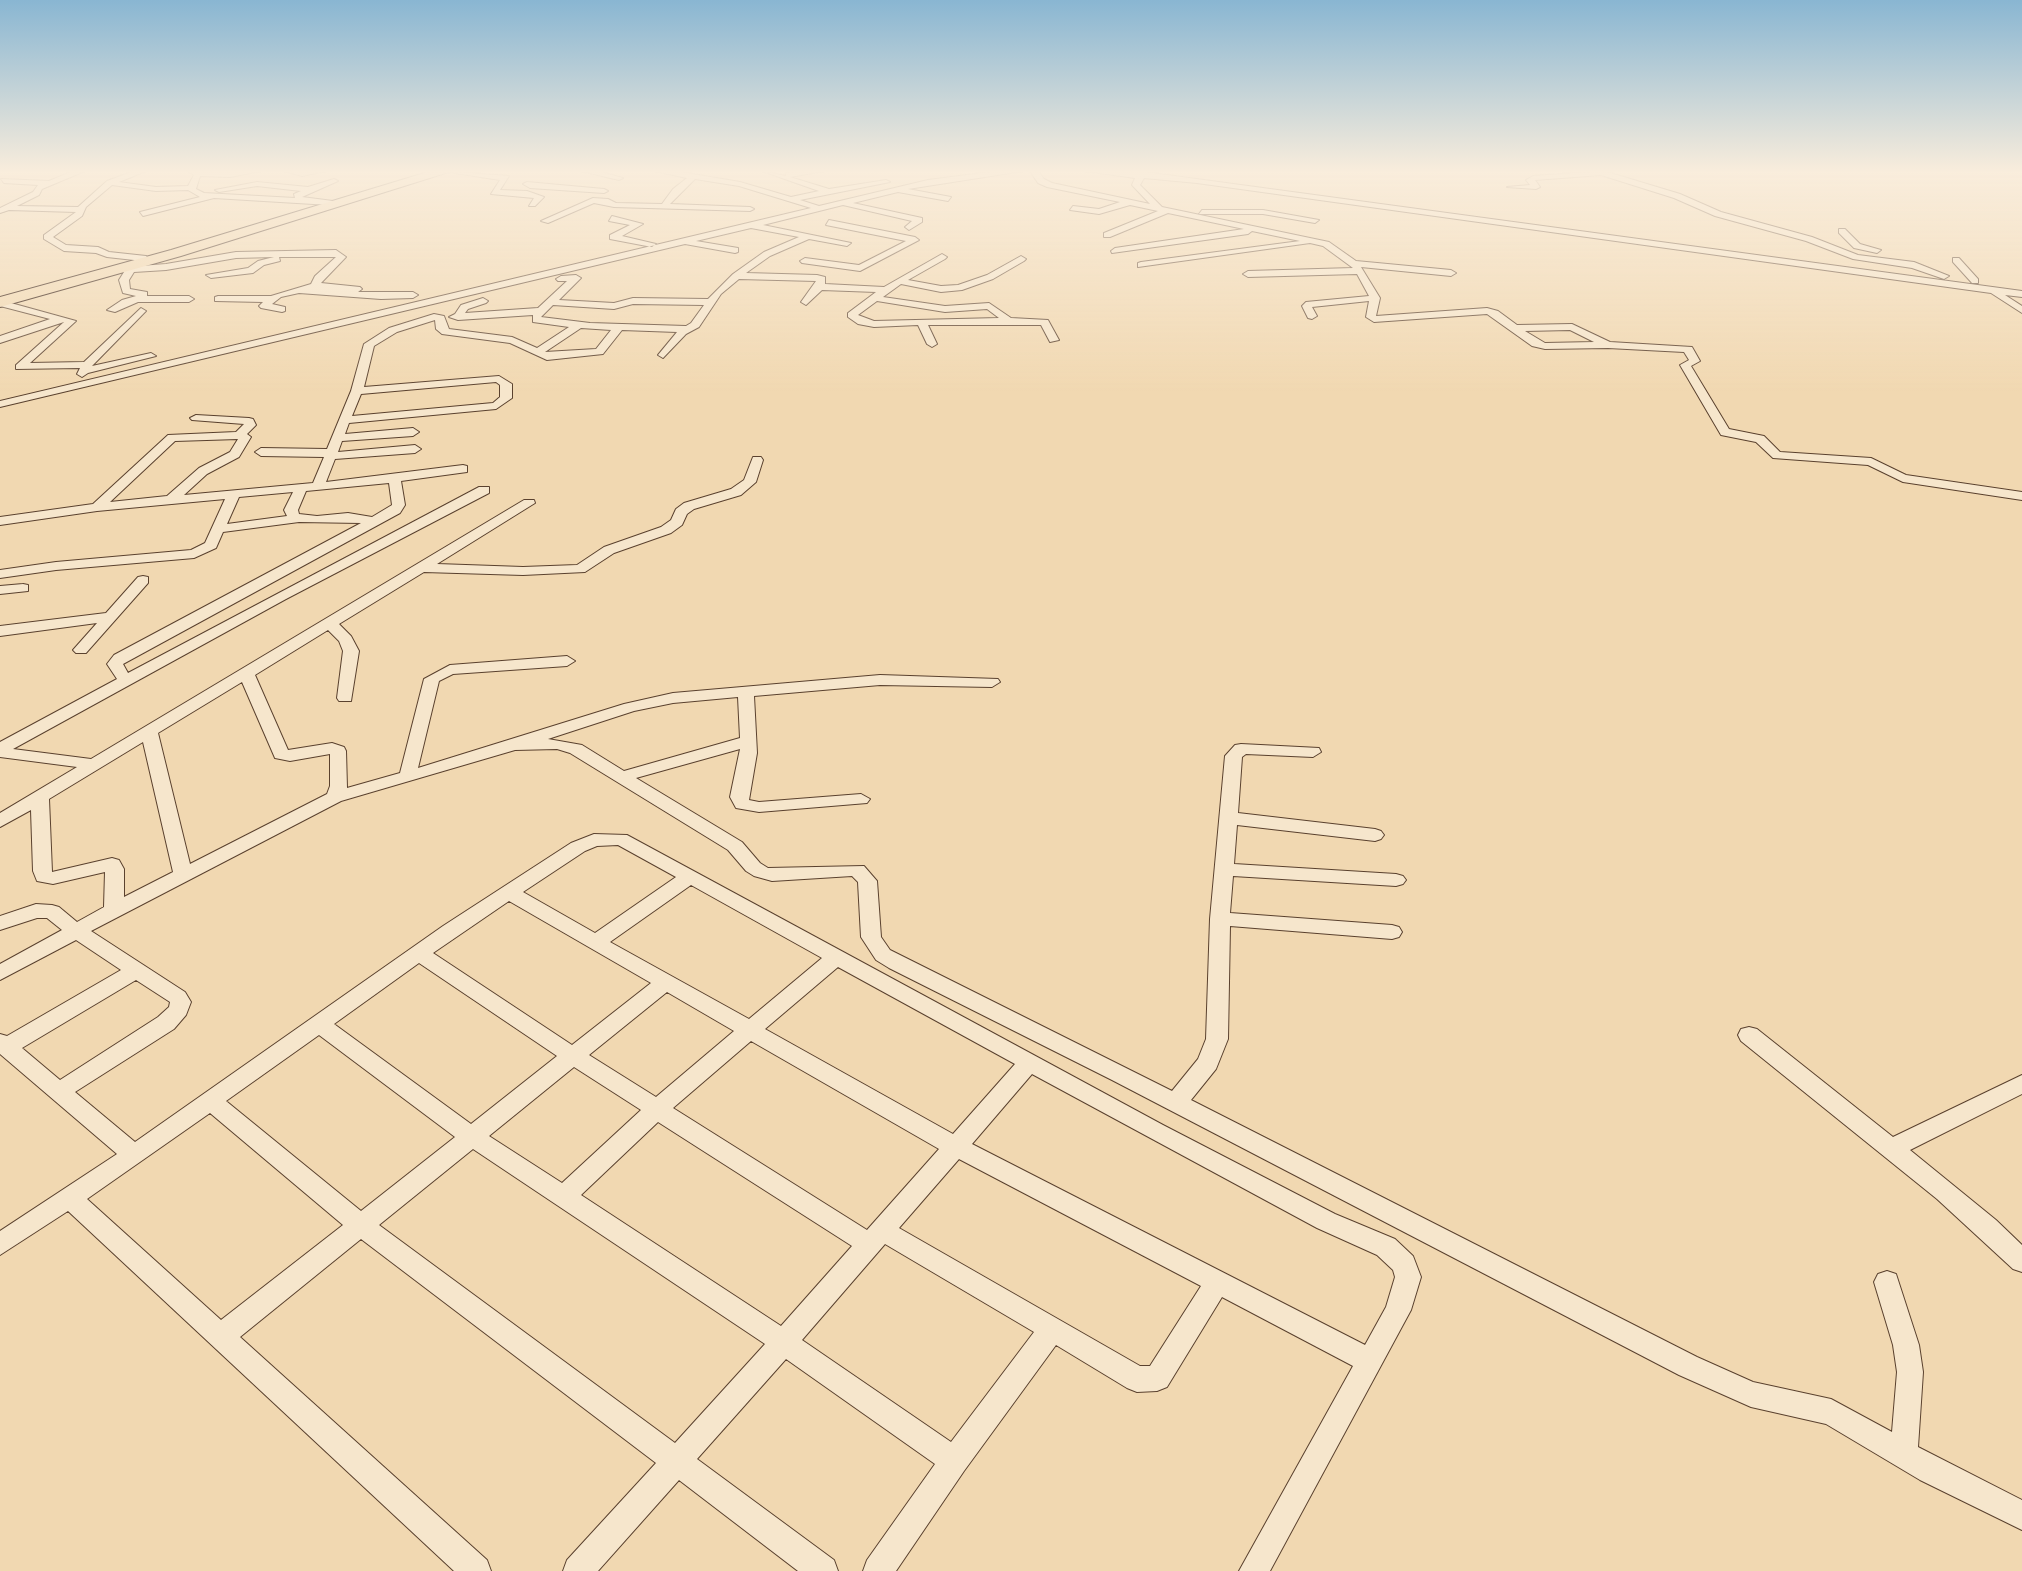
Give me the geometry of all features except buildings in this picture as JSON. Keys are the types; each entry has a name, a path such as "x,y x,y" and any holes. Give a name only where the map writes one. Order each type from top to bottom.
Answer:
{"highway":[{"path":"0,301 190,244"},
{"path":"0,301 123,270 207,244"}],"street":[{"path":"58,244 64,248 98,250 107,254 143,258"},
{"path":"661,244 665,245"},
{"path":"0,404 668,244"},
{"path":"703,244 736,250"},
{"path":"663,355 686,329 695,325 709,302 736,276 768,254 789,244"},
{"path":"844,244 802,263 860,268 907,244"},
{"path":"1115,251 1165,244"},
{"path":"1141,265 1302,244"},
{"path":"1323,244 1357,267 1375,298 1371,317 1374,319 1487,312 1494,313 1545,346 1608,345 1688,349 1695,361 1685,365 1725,432 1760,439 1777,455 1871,462 1903,478 2022,496"},
{"path":"1663,244 2022,294"},
{"path":"1823,244 1856,257 1921,267"},
{"path":"1855,244 1897,251 1921,267 1942,276 1975,281 2022,310"},
{"path":"84,385 84,368 140,305 144,293 130,293 125,286 123,270 236,255 290,258"},
{"path":"211,275 250,271 268,261 341,255 318,278 318,286"},
{"path":"942,257 884,290 854,313 853,317 874,324 1044,322 1054,340"},
{"path":"899,281 946,289 965,286 990,277 1021,260"},
{"path":"1956,260 1975,281"},
{"path":"806,302 820,282 839,267"},
{"path":"1248,274 1357,267 1451,273"},
{"path":"910,275 965,286"},
{"path":"736,276 884,290"},
{"path":"458,317 468,305 576,277 536,317 540,321 618,328 686,329"},
{"path":"282,309 264,306 280,294 318,286 356,289"},
{"path":"302,291 381,296 413,295"},
{"path":"873,298 945,309 989,306 1009,321"},
{"path":"1312,316 1307,306 1309,304 1375,298"},
{"path":"112,310 125,302 140,305 189,299"},
{"path":"218,299 273,299"},
{"path":"0,301 71,321 20,367 84,368 151,356"},
{"path":"551,302 614,306 633,301 709,302"},
{"path":"415,306 437,317 441,329 446,332 505,339 547,357 599,352 618,328"},
{"path":"318,485 347,420 367,348 372,340 402,327 437,317 541,311"},
{"path":"0,340 61,318"},
{"path":"921,323 932,344"},
{"path":"536,353 579,325"},
{"path":"1514,328 1572,327 1608,345"},
{"path":"347,420 496,406 506,398 506,384 499,379 488,379 357,391"},
{"path":"196,418 249,421 250,425 239,435"},
{"path":"339,438 414,432"},
{"path":"97,507 172,438 239,435 245,439 235,454 203,471 170,500"},
{"path":"261,452 331,454 415,449"},
{"path":"421,568 523,571 580,569 609,550 666,530 677,522 681,512 689,506 736,492 750,482 757,460"},
{"path":"0,520 97,507 463,469"},
{"path":"126,681 115,664 119,658 398,507 394,478"},
{"path":"298,518 290,513 302,487"},
{"path":"0,750 484,490"},
{"path":"0,574 56,566 194,554 211,545 234,494"},
{"path":"0,821 529,503"},
{"path":"219,529 298,518 317,520 348,517 372,521"},
{"path":"81,650 143,580"},
{"path":"0,590 23,588"},
{"path":"0,631 110,617"},
{"path":"330,623 346,639 351,651 345,698"},
{"path":"408,775 432,679 450,670 567,660"},
{"path":"246,673 281,754 290,756 332,748 338,751 339,786 335,797"},
{"path":"0,973 183,874 335,797 515,745 656,700 880,680 992,682"},
{"path":"746,692 749,753 739,797 742,804 759,807 861,799"},
{"path":"149,731 183,874"},
{"path":"620,777 748,741"},
{"path":"515,745 566,745 735,846 753,867 761,872 772,875 857,870 867,881 871,937 883,955 1718,1380 1751,1394 1831,1412 1903,1454 2022,1515"},
{"path":"1175,1103 1208,1063 1217,1039 1220,919 1236,752 1249,749 1313,752"},
{"path":"0,750 93,764"},
{"path":"40,796 43,875 53,878 112,864 115,869 114,911"},
{"path":"1229,818 1375,835"},
{"path":"0,1244 134,1155 419,954 578,848 608,838 621,839 1029,1063 1326,1221 1373,1241 1404,1264 1408,1277 1398,1310 1254,1571"},
{"path":"1224,869 1396,880"},
{"path":"596,942 691,876"},
{"path":"509,893 954,1146 1370,1361"},
{"path":"0,923 44,911 52,912 76,931 178,997 181,1002 179,1010 166,1023 58,1092"},
{"path":"1220,919 1392,932"},
{"path":"419,954 657,1109 875,1237 1052,1329 1137,1379 1157,1378 1217,1283"},
{"path":"563,1197 657,1109 836,957"},
{"path":"134,1155 3,1045 135,970"},
{"path":"221,1336 666,982"},
{"path":"319,1024 471,1136 784,1342 954,1461"},
{"path":"1749,1035 1987,1227 2022,1261"},
{"path":"578,1571 1029,1063"},
{"path":"1891,1149 2022,1084"},
{"path":"210,1101 361,1225 822,1571"},
{"path":"70,1198 476,1571"},
{"path":"1887,1282 1906,1345 1910,1373 1903,1454"},
{"path":"878,1571 954,1461 1052,1329"}]}
